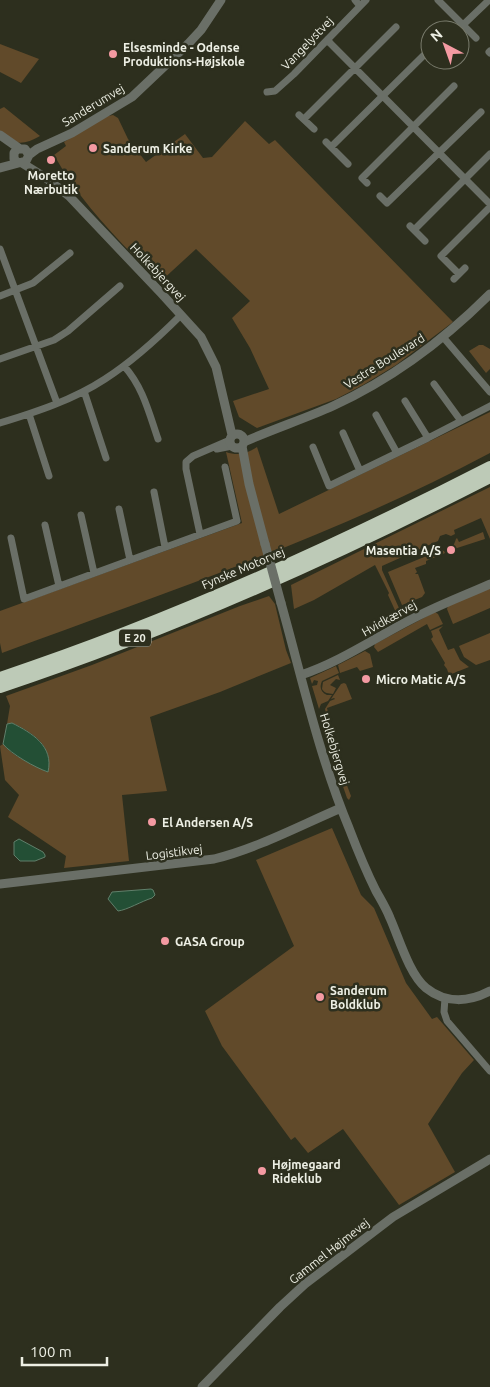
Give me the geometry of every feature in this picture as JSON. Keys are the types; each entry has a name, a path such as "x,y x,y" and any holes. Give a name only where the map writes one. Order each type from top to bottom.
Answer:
{"highway":[{"name":"Fynske Motorvej","path":"0,678 124,633 229,590 375,525 490,467"},
{"name":"Fynske Motorvej","path":"0,687 85,658 232,599 379,533 490,477"}],"street":[{"name":"Sanderumvej","path":"0,163 57,140 132,97 201,30 221,0"},
{"name":"Vangelystvej","path":"267,92 275,91 328,39 357,3 366,0"},
{"path":"438,0 458,20"},
{"path":"468,20 489,0"},
{"path":"314,129 302,117 396,27"},
{"path":"470,32 476,38"},
{"path":"328,39 490,205 441,256 459,274"},
{"path":"348,164 329,144 383,96 420,59"},
{"path":"367,183 362,178 454,86"},
{"path":"380,196 388,203 481,112"},
{"path":"0,136 21,156"},
{"path":"0,140 21,156"},
{"path":"425,241 412,228 490,154"},
{"name":"Sanderumvej","path":"0,168 21,156"},
{"name":"Holkebjergvej","path":"21,156 61,189 85,212 182,315 206,345 216,367 300,675 341,808 376,891 389,915 415,974 427,988 444,998"},
{"path":"0,249 57,403"},
{"path":"0,296 33,283 70,253"},
{"path":"0,359 54,340 68,331 120,286"},
{"name":"Vestre Boulevard","path":"237,441 333,406 370,387 401,368 443,337 490,294"},
{"path":"0,423 29,414 84,391 124,366 182,315"},
{"path":"443,337 490,392"},
{"path":"124,366 136,380 141,390 158,439"},
{"path":"434,384 461,421"},
{"path":"84,391 106,458"},
{"path":"406,401 428,438"},
{"path":"313,446 328,486 490,406"},
{"path":"29,414 49,476"},
{"path":"376,415 397,453"},
{"path":"343,433 360,471"},
{"path":"200,534 186,462 189,458 237,441"},
{"path":"11,538 24,599 237,522 225,467"},
{"path":"154,492 165,547"},
{"path":"119,509 130,560"},
{"path":"81,515 94,573"},
{"path":"45,525 59,586"},
{"name":"Hvidkærvej","path":"300,675 346,657 426,611 490,584"},
{"name":"Logistikvej","path":"0,884 214,859 253,847 341,808"},
{"path":"490,991 470,999 455,1000 444,998 444,1012 447,1021 490,1072"},
{"name":"Gammel Højmevej","path":"202,1387 305,1284 393,1217 490,1159"}],"shaded area":[{"path":"0,44 39,59 21,83 0,72"},
{"path":"4,107 40,136 19,143 10,140 0,133 0,109"},
{"path":"113,115 118,118 128,139 146,162 185,134 203,158 212,157 245,121 269,144 275,140 453,322 396,365 363,385 336,399 257,428 239,417 233,401 269,389 250,348 232,318 250,301 196,249 160,282 116,238 89,206 76,190 54,155 66,146 64,142 104,117"},
{"path":"479,345 490,349 490,369 486,373 469,351"},
{"path":"490,412 490,453 431,483 311,537 188,585 2,653 0,643 0,611 242,523 226,452 242,454 257,447 279,514"},
{"path":"490,487 490,539 481,518 454,530 455,534 451,536 446,534 440,536 438,541 382,566 382,570 403,617 399,619 375,565 314,600 294,609 291,585"},
{"path":"483,532 485,539 454,549 457,538 459,542"},
{"path":"434,548 445,553 415,568 417,572 415,574 418,574 425,593 422,597 402,605 388,572 436,552"},
{"path":"490,588 490,608 453,624 447,609 448,606"},
{"path":"269,596 275,604 291,663 220,692 150,717 167,791 122,795 129,861 64,868 66,856 8,817 19,795 5,780 0,746 3,744 17,756 47,772 49,763 45,747 40,741 20,727 12,723 7,724 10,706 6,696 92,665"},
{"path":"435,612 443,624 430,630 427,624 378,652 374,647 375,644"},
{"path":"443,626 439,630 448,650 454,648 460,660 469,667 449,675 444,665 445,663 431,639 433,637 431,631"},
{"path":"490,633 490,660 476,665 464,657 459,646"},
{"path":"365,651 370,654 373,667 360,671 357,667 340,673 338,665"},
{"path":"336,666 339,673 322,681 322,691 327,695 332,695 328,701 321,704 319,709 312,686 317,685 318,681 314,680 312,684 310,678"},
{"path":"338,675 340,680 336,679 330,685 336,688 333,694 324,692 322,689 323,682"},
{"path":"344,683 352,699 327,708 329,717 327,717 325,709 330,701 335,699 331,699 341,684"},
{"path":"12,723 34,736 45,748 49,763 48,772 24,760 3,744 7,724"},
{"path":"322,726 325,727 351,796 349,800 347,798"},
{"name":"Sanderum Boldklub","path":"332,828 361,895 374,908 406,983 432,1019 437,1017 474,1060 462,1073 428,1124 455,1172 399,1205 343,1129 308,1153 295,1137 291,1140 222,1046 205,1011 294,946 256,860"},
{"path":"19,839 43,852 45,857 35,861 20,861 14,855 14,842"},
{"path":"151,889 155,895 152,898 118,911 108,899 112,892"}],"place":[{"name":"Elsesminde - Odense Produktions-Højskole","path":"113,54"},
{"name":"Sanderum Kirke","path":"93,148"},
{"name":"Moretto Nærbutik","path":"51,160"},
{"name":"Masentia A/S","path":"451,550"},
{"name":"Micro Matic A/S","path":"366,679"},
{"name":"El Andersen A/S","path":"152,822"},
{"name":"GASA Group","path":"165,941"},
{"name":"Sanderum Boldklub","path":"320,997"},
{"name":"Højmegaard Rideklub","path":"262,1171"}]}
